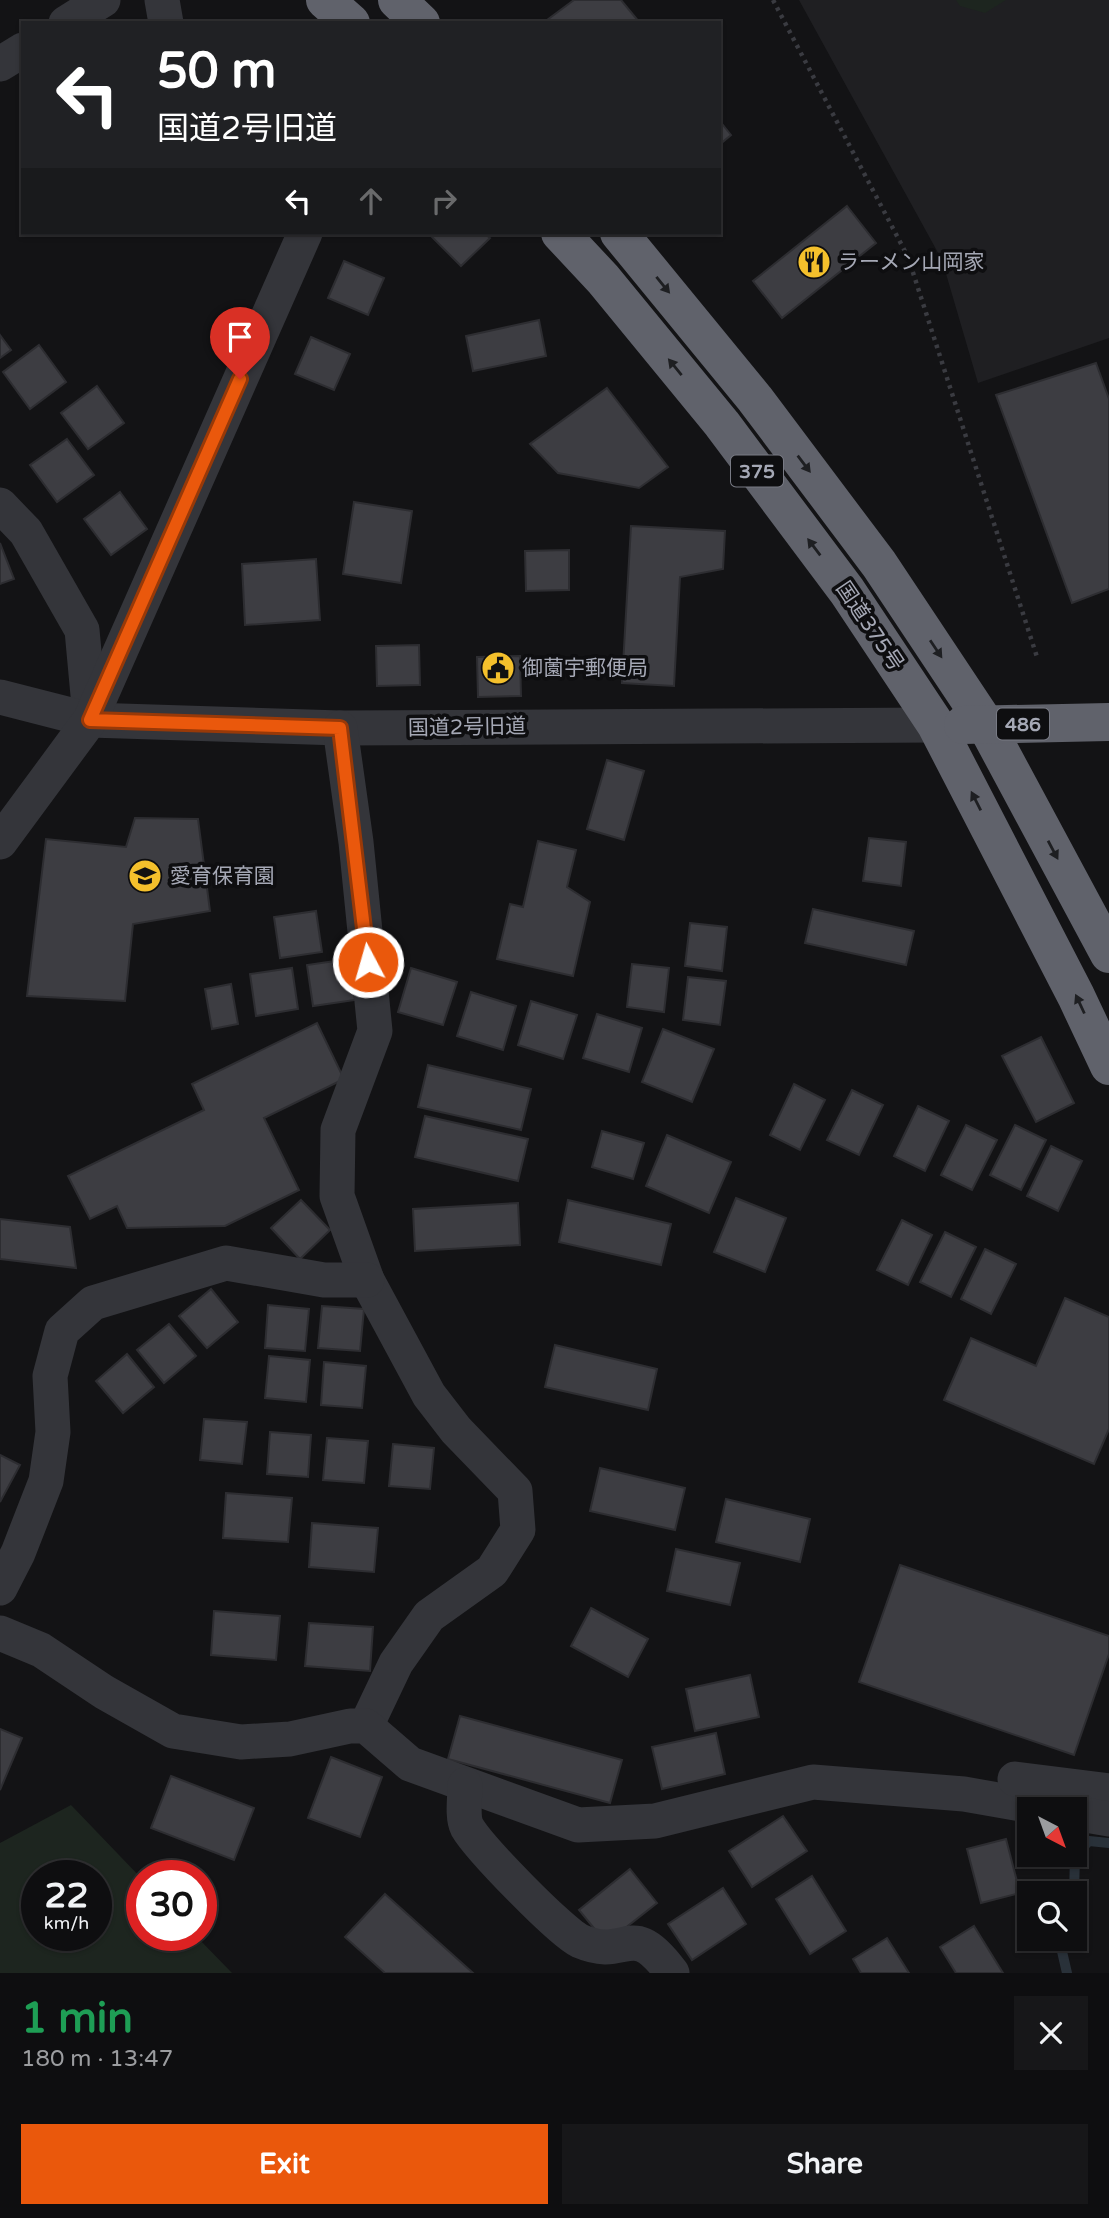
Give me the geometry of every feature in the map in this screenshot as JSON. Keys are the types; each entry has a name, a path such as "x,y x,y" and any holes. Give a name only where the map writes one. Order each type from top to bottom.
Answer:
{"highway":[{"path":"325,0 349,21"},
{"name":"国道375号","path":"562,235 603,279 722,424 847,591 936,724 1076,996 1109,1066"},
{"name":"国道375号","path":"621,235 755,399 879,564 986,725 1109,954"},
{"name":"486","path":"936,724 1109,722"}],"street":[{"path":"69,21 103,0"},
{"path":"162,0 166,21"},
{"path":"0,64 21,51"},
{"path":"0,842 90,720 304,235"},
{"path":"0,505 26,532 82,630 90,720"},
{"name":"国道2号旧道","path":"0,697 90,720 340,728 936,724"},
{"path":"340,728 356,842 375,1031 338,1130 337,1196 367,1280 429,1395 456,1430 515,1491 518,1530 492,1571 429,1616 396,1663 366,1726"},
{"path":"0,1588 18,1553 46,1481 53,1432 50,1376 62,1331 93,1303 226,1263 324,1280 367,1280"},
{"path":"0,1633 41,1650 104,1692 173,1731 241,1742 290,1739 350,1726 366,1726 410,1764 578,1825 655,1821 813,1782 933,1792 1017,1804"},
{"path":"933,1792 964,1771 1053,1786 1109,1791"},
{"path":"464,1785 466,1825 482,1847 577,1940 604,1949 636,1942 649,1945 672,1973"},
{"path":"1087,1815 1109,1819"}],"path":[{"path":"773,0 908,257 1037,657"}],"shaded area":[{"path":"799,0 1109,0 1109,338 978,383 942,260"},
{"path":"956,0 1006,0 985,13 960,6"},
{"path":"71,1805 126,1862 126,1951 211,1951 232,1973 0,1973 0,1843"}],"building":[{"path":"574,0 621,0 638,21 546,21"},
{"path":"721,122 731,135 721,143"},
{"name":"ラーメン山岡家","path":"847,206 876,243 782,318 753,281"},
{"path":"486,235 490,238 461,266 431,236"},
{"path":"344,261 384,278 368,315 328,298"},
{"path":"539,320 546,356 473,371 466,336"},
{"path":"0,335 11,350 0,358"},
{"path":"311,337 350,354 334,390 295,374"},
{"path":"39,345 66,382 30,409 3,372"},
{"path":"1096,363 1109,399 1109,589 1072,603 996,395"},
{"path":"97,386 124,423 88,449 61,413"},
{"path":"607,388 668,467 639,488 558,473 530,444"},
{"path":"67,439 94,475 57,502 30,465"},
{"path":"120,492 147,529 111,555 84,519"},
{"path":"354,502 412,511 401,583 343,574"},
{"path":"631,526 725,531 723,569 680,577 674,686 622,683"},
{"path":"0,543 14,579 0,584"},
{"path":"569,550 569,590 526,591 525,551"},
{"path":"316,559 320,620 245,625 242,564"},
{"path":"419,645 420,685 377,686 376,646"},
{"path":"520,656 521,696 478,697 477,657"},
{"path":"607,760 644,771 624,840 587,829"},
{"path":"135,818 198,819 210,911 133,924 125,1001 27,996 46,839 126,847"},
{"path":"869,838 906,842 901,886 863,881"},
{"path":"538,841 576,850 567,887 590,902 573,976 497,959 510,904 523,907"},
{"path":"813,909 914,931 906,965 805,943"},
{"path":"316,911 322,952 280,958 274,917"},
{"path":"690,923 727,927 722,971 685,966"},
{"path":"349,959 355,1000 313,1006 307,965"},
{"path":"632,964 669,968 664,1012 627,1007"},
{"path":"292,968 298,1009 256,1016 250,974"},
{"path":"411,968 457,982 443,1025 398,1012"},
{"path":"688,977 726,981 720,1025 683,1020"},
{"path":"231,984 238,1024 212,1029 205,989"},
{"path":"471,992 516,1006 503,1050 457,1036"},
{"path":"531,1001 577,1015 563,1059 518,1045"},
{"path":"597,1014 642,1028 629,1072 583,1058"},
{"path":"317,1023 344,1079 264,1118 299,1190 225,1226 127,1228 117,1206 90,1219 68,1176 204,1110 192,1084"},
{"path":"663,1029 714,1049 692,1102 642,1082"},
{"path":"1041,1037 1074,1103 1036,1122 1002,1056"},
{"path":"428,1065 531,1089 521,1130 418,1107"},
{"path":"794,1084 825,1100 800,1150 770,1135"},
{"path":"852,1090 883,1105 859,1155 827,1140"},
{"path":"918,1106 949,1121 925,1171 894,1156"},
{"path":"425,1116 528,1139 518,1181 415,1157"},
{"path":"966,1125 997,1140 972,1190 941,1175"},
{"path":"1015,1125 1046,1140 1021,1190 990,1175"},
{"path":"602,1131 644,1143 633,1179 592,1167"},
{"path":"667,1135 731,1162 709,1213 646,1186"},
{"path":"1051,1146 1082,1161 1058,1211 1027,1196"},
{"path":"736,1198 786,1218 765,1272 714,1252"},
{"path":"301,1200 330,1230 300,1259 271,1228"},
{"path":"568,1200 671,1224 661,1265 559,1242"},
{"path":"518,1203 520,1245 415,1251 413,1209"},
{"path":"0,1219 70,1227 76,1268 0,1259"},
{"path":"902,1220 932,1235 908,1285 877,1270"},
{"path":"945,1232 976,1247 951,1297 920,1282"},
{"path":"985,1249 1016,1264 991,1314 961,1299"},
{"path":"211,1289 238,1322 207,1348 179,1316"},
{"path":"1065,1298 1109,1317 1109,1429 1094,1464 944,1400 971,1338 1036,1366"},
{"path":"268,1305 309,1309 305,1351 265,1348"},
{"path":"322,1306 364,1309 360,1351 318,1348"},
{"path":"169,1324 196,1356 164,1383 137,1350"},
{"path":"555,1345 657,1369 648,1410 545,1387"},
{"path":"127,1354 154,1387 123,1413 96,1381"},
{"path":"269,1356 310,1360 306,1402 265,1398"},
{"path":"324,1362 366,1366 362,1408 321,1405"},
{"path":"204,1419 247,1422 242,1464 200,1460"},
{"path":"270,1432 311,1435 308,1477 267,1474"},
{"path":"327,1438 368,1441 364,1483 323,1480"},
{"path":"393,1444 434,1448 430,1489 389,1486"},
{"path":"0,1455 20,1465 0,1502"},
{"path":"600,1468 685,1488 675,1530 590,1511"},
{"path":"226,1493 292,1498 288,1542 223,1538"},
{"path":"726,1499 810,1519 800,1562 716,1542"},
{"path":"312,1523 378,1528 374,1572 309,1567"},
{"path":"676,1549 740,1563 730,1605 667,1591"},
{"path":"900,1565 1109,1636 1109,1654 1074,1755 859,1682"},
{"path":"591,1608 648,1639 628,1677 571,1646"},
{"path":"214,1611 280,1616 276,1660 211,1655"},
{"path":"309,1623 373,1627 370,1671 305,1666"},
{"path":"750,1675 759,1717 695,1731 686,1689"},
{"path":"460,1716 622,1760 610,1803 448,1759"},
{"path":"0,1729 22,1738 0,1790"},
{"path":"716,1733 725,1774 662,1789 652,1747"},
{"path":"331,1757 382,1777 360,1837 308,1818"},
{"path":"171,1776 254,1808 234,1860 151,1828"},
{"path":"783,1816 807,1851 752,1887 729,1851"},
{"path":"1006,1839 1017,1881 1017,1894 981,1903 967,1849"},
{"path":"630,1869 657,1903 606,1943 579,1910"},
{"path":"812,1876 846,1931 810,1954 776,1899"},
{"path":"723,1888 746,1924 692,1960 668,1924"},
{"path":"385,1894 473,1973 385,1973 345,1937"},
{"path":"974,1926 1003,1973 956,1973 940,1947"},
{"path":"887,1938 909,1973 861,1973 853,1959"}],"waterway":[{"path":"1074,1881 1075,1855 1089,1841 1109,1843"},
{"path":"1062,1951 1067,1973"}],"place":[{"name":"ラーメン山岡家","path":"814,262"},
{"name":"御薗宇郵便局","path":"498,668"},
{"name":"愛育保育園","path":"145,876"}],"route":[{"path":"240,379 90,720 340,728 356,842 368,962"}]}
